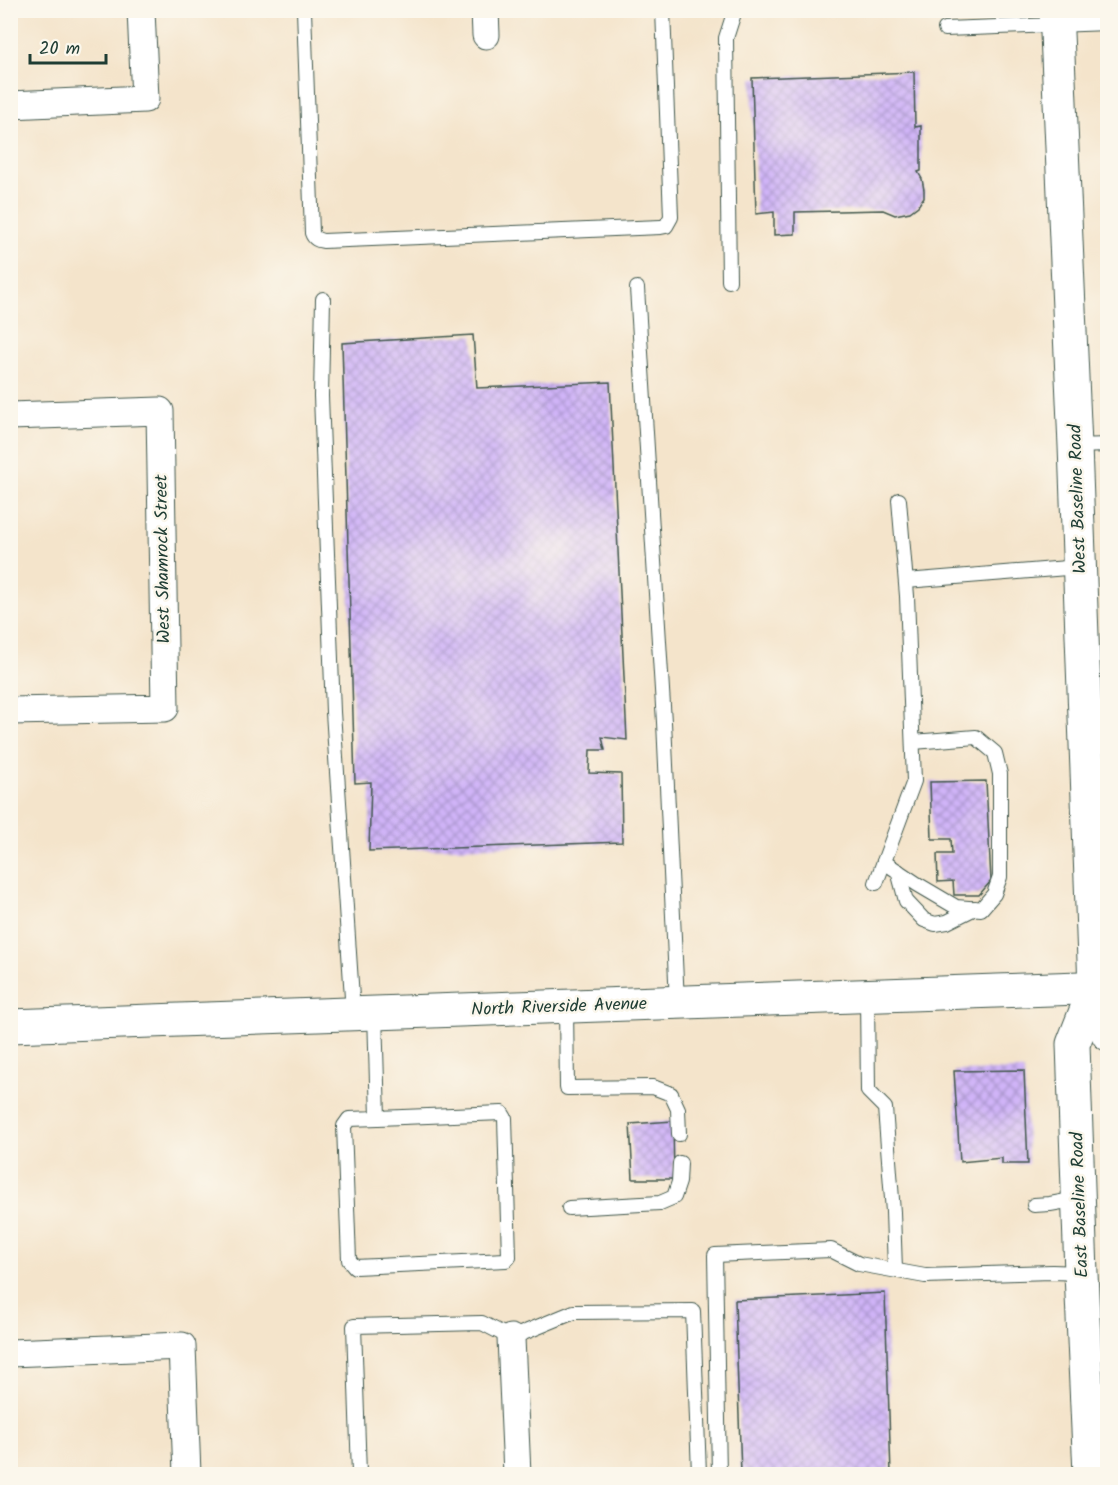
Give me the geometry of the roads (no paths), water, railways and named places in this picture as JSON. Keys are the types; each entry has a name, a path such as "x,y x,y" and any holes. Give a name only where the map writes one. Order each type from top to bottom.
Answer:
{"main road":[{"name":"West Baseline Road","path":"1056,17 1079,567 1093,789 1101,987"},
{"name":"North Riverside Avenue","path":"10,1026 1101,987"},
{"path":"1101,987 1107,1034"},
{"name":"East Baseline Road","path":"1090,1474 1073,1044 1101,987"}],"street":[{"path":"10,105 145,99 141,10"},
{"name":"West Shamrock Street","path":"10,416 160,411 165,708 10,711"},
{"path":"512,1338 517,1474"},
{"path":"10,1353 182,1346 187,1474"}],"lane":[{"path":"304,10 312,233 313,237 323,241 666,226 671,217 663,10"},
{"path":"729,281 726,39 735,10"},
{"path":"945,29 1056,17 1107,23"},
{"path":"637,288 664,722 677,1002"},
{"path":"323,299 321,396 333,712 364,1013 378,1118"},
{"path":"1075,446 1107,445"},
{"path":"876,883 914,781 906,581 899,500"},
{"path":"906,581 1079,567"},
{"path":"884,862 956,907 981,909 994,894 1000,877 1000,774 995,753 976,737 913,742"},
{"path":"898,871 906,901 924,920 935,924 947,922 975,908"},
{"path":"867,996 868,1091 885,1108 895,1270"},
{"path":"566,1006 567,1088 653,1087 670,1094 678,1108 679,1134"},
{"path":"502,1113 505,1118 509,1257 506,1260 355,1267 349,1260 344,1126 349,1119 378,1118 502,1113"},
{"path":"569,1208 660,1203 674,1197 679,1182 680,1163"},
{"path":"1034,1205 1078,1199"},
{"path":"720,1474 715,1255 831,1250 859,1264 925,1276 1081,1273"},
{"path":"359,1474 354,1326 482,1323 512,1338 574,1312 693,1311 699,1474"}]}
